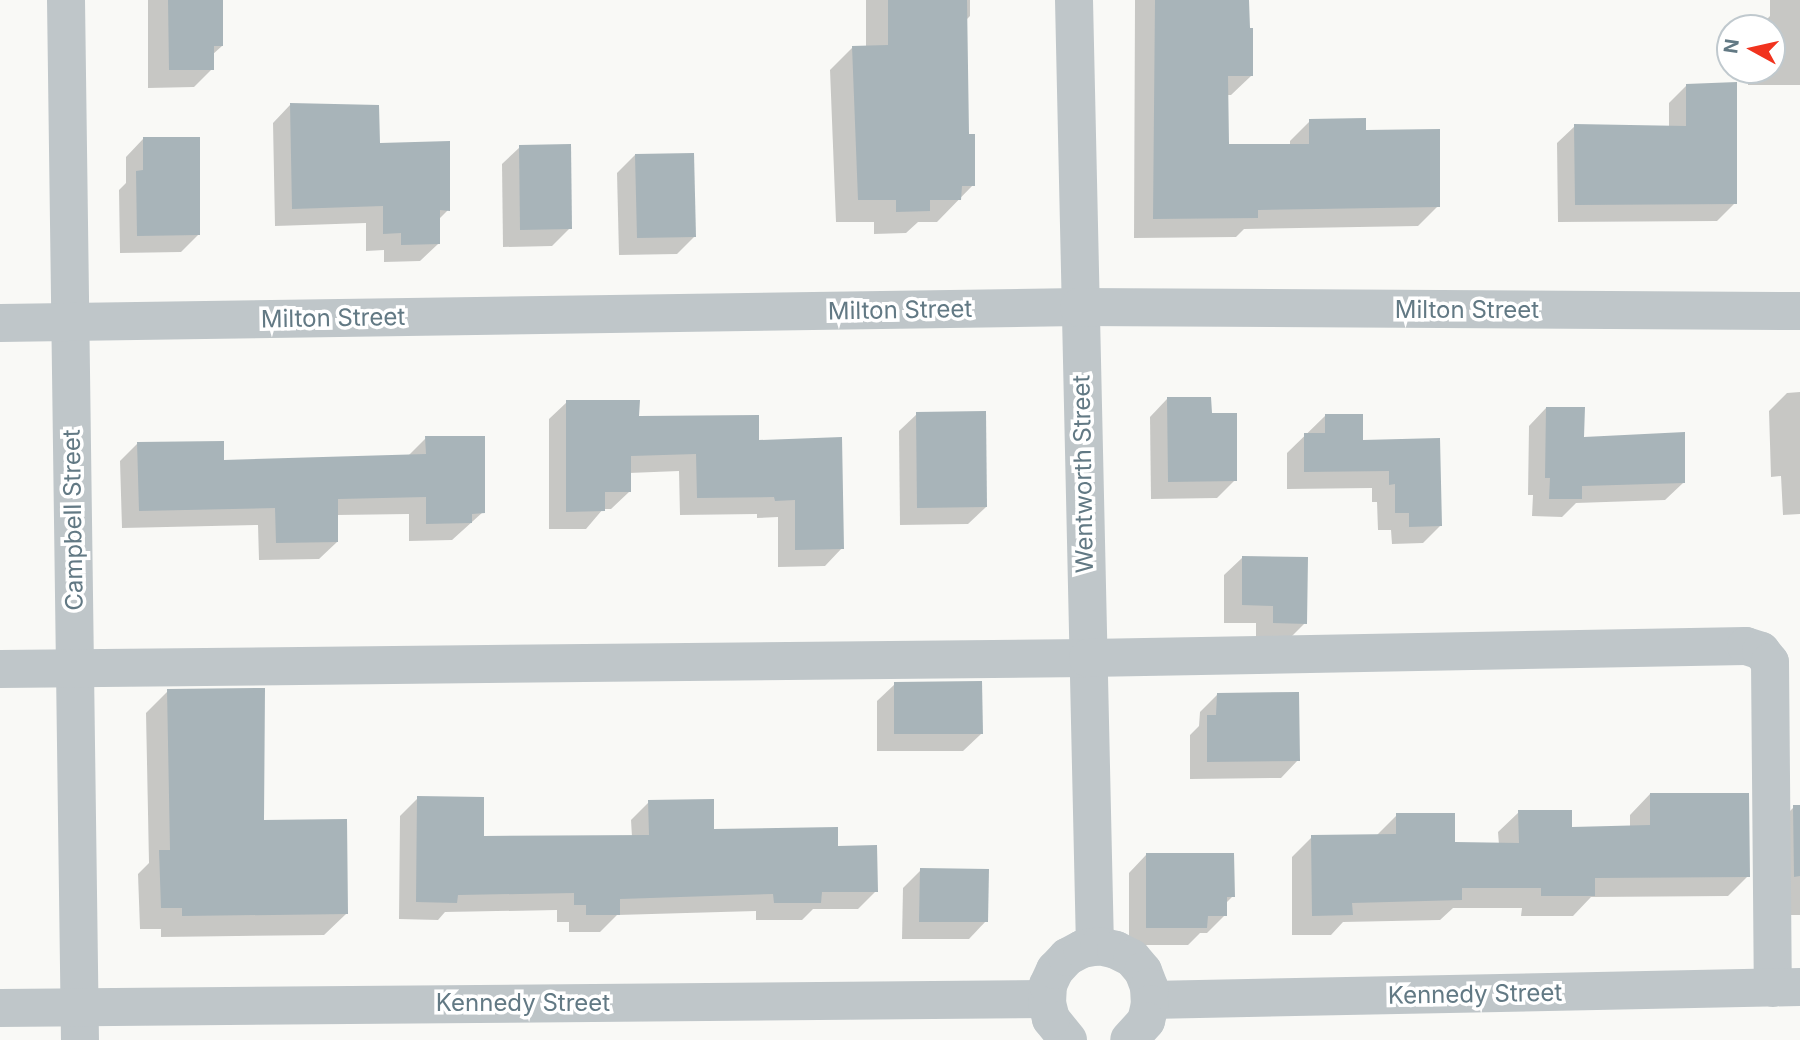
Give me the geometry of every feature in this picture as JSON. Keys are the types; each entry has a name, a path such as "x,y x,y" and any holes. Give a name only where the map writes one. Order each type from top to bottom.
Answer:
{"street":[{"name":"Campbell Street","path":"65,0 80,1023"},
{"name":"Wentworth Street","path":"1074,0 1095,947"},
{"name":"Milton Street","path":"0,323 1079,307 1800,311"},
{"path":"0,670 1746,646 1761,651 1770,662 1786,988"},
{"path":"1068,1040 1051,1019 1047,999 1048,985 1055,970 1067,957 1095,947 1116,950 1132,958 1143,971 1150,1000 1146,1021 1129,1040"},
{"name":"Kennedy Street","path":"1150,1000 1786,988"},
{"name":"Kennedy Street","path":"0,1008 80,1023 1047,999"}],"building":[{"path":"168,0 223,0 223,46 214,46 214,70 169,70"},
{"path":"888,0 967,0 969,134 975,134 975,186 962,186 961,200 930,200 930,211 896,212 896,200 858,200 852,46 888,45"},
{"path":"1155,0 1249,0 1250,28 1253,28 1253,76 1228,76 1229,144 1309,144 1309,119 1366,118 1366,130 1440,129 1440,207 1258,210 1258,218 1153,219"},
{"path":"1686,84 1737,84 1737,204 1575,205 1574,124 1686,126"},
{"path":"290,103 379,105 380,143 450,141 450,211 440,210 440,244 401,245 401,233 383,234 383,206 292,209"},
{"path":"143,137 200,137 200,235 137,236 136,171 143,170"},
{"path":"571,144 572,229 520,230 519,145"},
{"path":"694,153 696,237 637,238 635,154"},
{"path":"1167,397 1211,397 1212,413 1237,413 1237,481 1168,482"},
{"path":"566,400 640,400 639,416 759,415 759,440 842,437 844,549 795,550 795,500 775,501 774,497 697,498 696,454 631,456 631,492 605,492 605,511 566,512"},
{"path":"1546,407 1585,407 1584,437 1685,432 1685,483 1582,486 1582,499 1549,499 1550,478 1545,478"},
{"path":"986,411 987,507 917,508 916,412"},
{"path":"1325,414 1363,414 1363,440 1440,438 1442,526 1409,527 1409,513 1395,513 1395,484 1389,485 1389,471 1304,472 1304,433 1325,433"},
{"path":"425,436 485,436 485,513 472,514 472,523 426,524 426,497 338,499 338,542 276,543 275,508 139,511 137,442 224,441 224,460 426,454"},
{"path":"1242,556 1308,557 1307,624 1273,623 1273,606 1242,605"},
{"path":"982,681 983,734 894,734 894,682"},
{"path":"265,688 264,820 347,819 348,914 182,916 182,908 161,908 159,850 170,850 167,689"},
{"path":"1299,692 1300,761 1207,762 1207,715 1216,715 1217,693"},
{"path":"1650,793 1749,793 1750,877 1595,878 1595,896 1541,896 1541,888 1462,888 1462,900 1352,903 1353,915 1312,916 1311,835 1396,834 1396,813 1455,813 1455,842 1519,843 1518,810 1572,810 1572,827 1650,825"},
{"path":"417,796 484,797 484,836 649,835 648,800 714,799 714,829 838,827 838,846 877,845 878,892 822,892 821,903 774,903 773,894 620,899 620,915 586,915 586,905 574,905 574,893 458,895 457,903 416,902"},
{"path":"1793,805 1800,805 1800,876 1794,877"},
{"path":"1146,853 1234,853 1235,897 1227,897 1227,916 1208,916 1207,928 1146,928"},
{"path":"920,868 989,869 988,922 919,922"}]}
